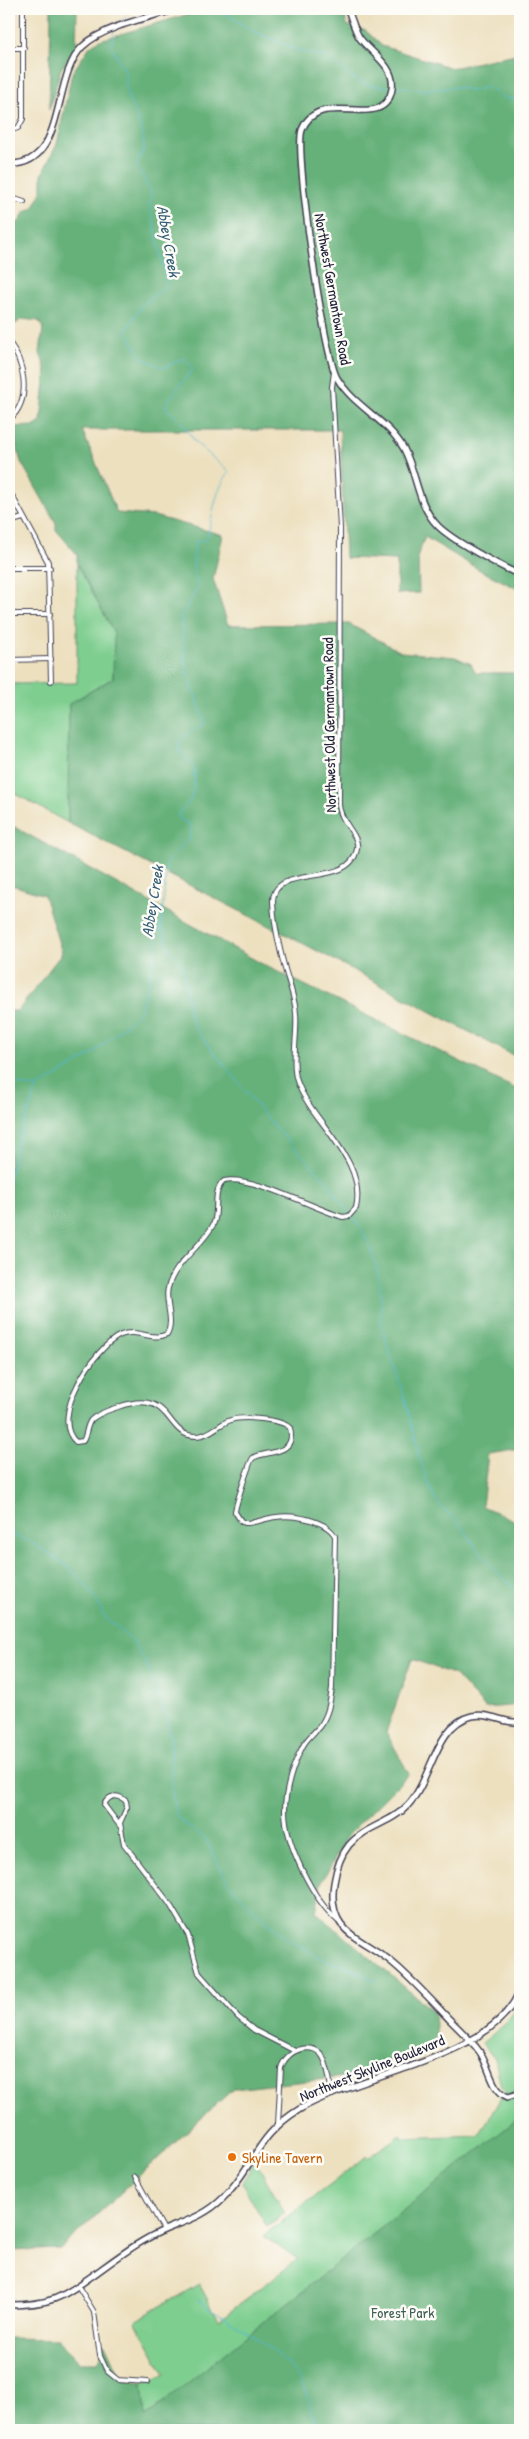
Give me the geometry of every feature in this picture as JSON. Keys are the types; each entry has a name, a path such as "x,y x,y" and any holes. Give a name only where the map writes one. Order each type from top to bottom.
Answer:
{"main road":[{"path":"9,164 19,164 31,160 46,145 69,67 84,46 102,34 178,9"},
{"name":"Northwest Germantown Road","path":"348,9 358,36 390,74 392,88 386,102 372,110 338,108 319,112 305,124 301,136 300,159 318,290 334,372 349,393 388,429 400,443 408,458 423,504 437,525 450,535 520,575"},
{"path":"520,1722 511,1722 483,1714 466,1718 449,1729 417,1795 408,1806 394,1817 357,1837 343,1853 337,1868 333,1887 333,1903 338,1921 350,1936 395,1964 471,2041 483,2057 499,2092 508,2096 520,2093"},
{"name":"Northwest Skyline Boulevard","path":"9,2305 53,2300 78,2286 127,2251 164,2230 198,2217 220,2201 231,2189 265,2137 278,2124 303,2108 332,2095 471,2041 505,2016 516,2001 520,1989"}],"street":[{"path":"9,131 18,128 23,119 23,9"},
{"path":"9,48 24,48"},
{"path":"9,197 24,202"},
{"path":"9,342 16,354 23,378 21,403 13,416"},
{"name":"Northwest Old Germantown Road","path":"334,372 332,387 340,528 338,805 342,821 357,842 357,849 351,861 339,870 282,883 274,892 273,900 279,945 295,1005 296,1079 349,1165 355,1183 356,1208 349,1216 343,1217 274,1191 236,1181 224,1181 218,1191 217,1211 212,1227 181,1263 170,1283 166,1300 170,1325 167,1334 157,1337 128,1333 116,1338 96,1356 86,1370 72,1399 69,1412 70,1432 76,1442 83,1441 88,1425 96,1416 137,1401 154,1404 176,1426 194,1436 204,1434 236,1419 283,1422 290,1428 290,1440 280,1451 258,1456 250,1462 235,1512 241,1521 245,1523 282,1516 316,1522 326,1526 334,1536 332,1688 328,1709 322,1722 301,1749 285,1809 288,1829 302,1871 323,1907 338,1921"},
{"path":"9,490 23,518 45,554 50,568 52,680"},
{"path":"9,522 23,518"},
{"path":"9,568 50,568"},
{"path":"9,614 50,614"},
{"path":"9,660 51,659"},
{"path":"120,1826 104,1805 106,1800 113,1796 118,1796 126,1801 127,1807 121,1818 120,1826 124,1844 169,1903 188,1935 201,1976 238,2017 254,2030 295,2051"},
{"path":"278,2124 281,2068 287,2055 295,2051 309,2049 322,2055 332,2095"},
{"path":"136,2177 164,2230"},
{"path":"78,2286 94,2312 100,2356 106,2371 118,2380 147,2382"}],"green space":[{"path":"51,9 77,9 76,49 61,69 49,110"},
{"path":"206,9 343,9 347,25 366,31 382,46 452,68 520,53 520,590 478,569 425,537 418,554 419,593 397,594 397,560 345,558 340,430 82,430 117,513 154,516 223,535 213,579 228,625 349,624 401,652 455,657 471,664 476,673 520,673 520,1059 306,945 68,823 69,704 113,678 114,633 77,564 77,554 56,530 56,523 21,462 11,427 35,426 41,422 46,370 40,353 43,328 39,321 22,319 9,329 9,229 20,221 24,213 34,207 42,191 42,174 57,144 72,73 90,46 100,40"},
{"path":"77,564 115,630 113,678 69,704 68,823 9,790 9,684 77,683"},
{"path":"9,824 266,966 520,1091 520,1449 488,1454 482,1506 520,1523 520,1705 485,1708 455,1675 412,1659 386,1732 409,1774 350,1833 321,1883 316,1912 434,2012 436,2042 353,2076 233,2089 60,2249 9,2251 9,1011 18,1011 62,953 44,895 9,884"},
{"name":"Forest Park","path":"520,2003 520,2430 9,2430 9,2389 88,2390 109,2388 128,2386 165,2374 135,2321 199,2284 219,2320 298,2259 263,2236 367,2156 368,2158 400,2135 402,2138 479,2135 505,2091 501,2087 495,2059 482,2043 505,2024"},
{"name":"Forest Park","path":"520,2117 520,2430 9,2430 9,2338 58,2339 78,2362 99,2362 102,2357 101,2344 105,2344 119,2375 122,2378 142,2384 145,2417"},
{"path":"255,2160 285,2213 267,2227 242,2183"}],"waterway":[{"name":"Abbey Creek","path":"120,23 132,9"},
{"path":"218,9 253,31 299,51 326,57 350,76 367,85 388,87"},
{"name":"Abbey Creek","path":"9,1179 16,1146 37,1088 91,1055 137,1015 144,1000 161,925 167,864 191,834 189,824 179,818 178,814 190,801 194,788 195,770 191,762 180,752 178,743 186,735 205,723 186,669 181,617 197,589 193,571 195,542 206,540 220,488 229,472 196,443 182,423 166,408 166,403 193,369 184,358 163,368 141,357 126,330 143,304 165,287 166,280 150,206 151,191 137,163 144,149 143,133 127,94 125,70 111,46 114,32"},
{"path":"396,87 425,90 458,87 473,91 489,86 502,97 520,101"},
{"path":"519,101 516,124 520,147"},
{"path":"161,925 171,951 182,965 189,1015 196,1030 268,1119 329,1184 349,1213"},
{"name":"Abbey Creek","path":"9,1083 36,1088"},
{"path":"352,1216 369,1243 376,1265 381,1297 381,1323 408,1410 422,1467 431,1489 439,1504 459,1523 488,1562 520,1591"},
{"path":"9,1533 44,1550 76,1575 93,1595 106,1618 128,1637 140,1653 156,1687 168,1724 171,1745 172,1797 177,1818 205,1838 228,1883 259,1915 286,1938 320,1958 354,1970 376,1981"},
{"path":"512,2065 520,2059"},
{"path":"198,2300 267,2346 291,2368 307,2393 314,2419 321,2430"}],"place":[{"name":"Skyline Tavern","path":"232,2157"}]}
